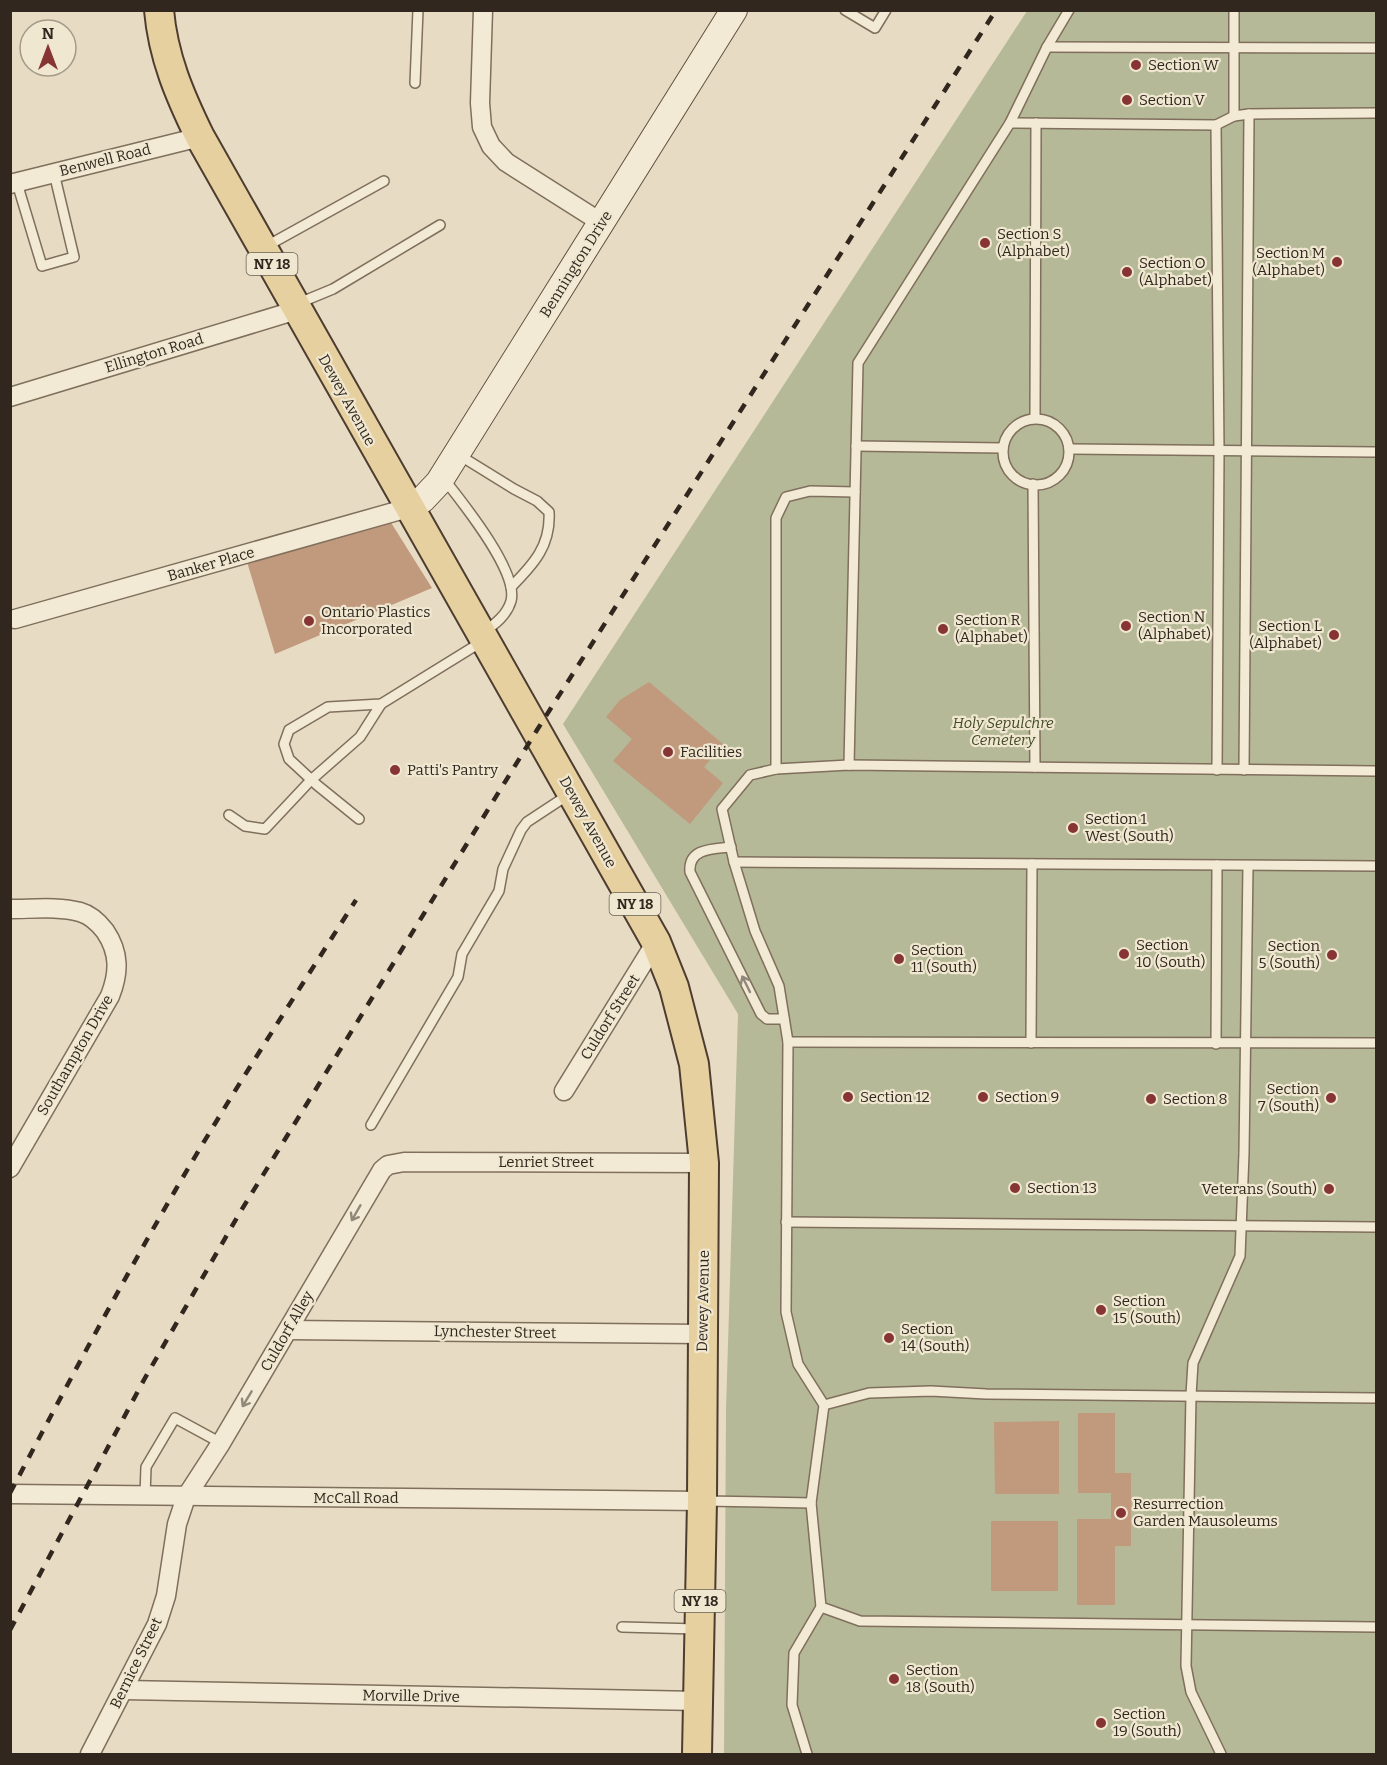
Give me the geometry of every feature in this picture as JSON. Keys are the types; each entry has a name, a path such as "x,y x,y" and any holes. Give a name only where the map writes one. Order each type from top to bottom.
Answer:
{"main road":[{"name":"Dewey Avenue","path":"159,10 164,50 172,75 200,137 408,508 656,942 674,987 694,1064 704,1163 698,1755"}],"street":[{"path":"483,10 480,103 482,127 491,146 506,162 602,223"},
{"name":"Bennington Drive","path":"408,508 432,491 442,477 734,10"},
{"name":"Benwell Road","path":"14,183 200,137"},
{"name":"Ellington Road","path":"10,396 296,308"},
{"name":"Banker Place","path":"15,619 408,508"},
{"name":"Southampton Drive","path":"10,909 66,909 81,912 101,926 113,944 118,964 110,996 10,1168"},
{"name":"Culdorf Street","path":"564,1091 656,942"},
{"name":"Lenriet Street","path":"388,1165 404,1162 704,1163"},
{"name":"Culdorf Alley","path":"186,1497 221,1443 377,1177 388,1165"},
{"name":"Lynchester Street","path":"288,1330 702,1334"},
{"name":"McCall Road","path":"10,1494 702,1501"},
{"name":"Bernice Street","path":"90,1755 157,1624 166,1596 174,1535 186,1497"},
{"name":"Morville Drive","path":"124,1690 698,1701"}],"lane":[{"path":"415,84 418,10"},
{"path":"845,10 875,28 886,10"},
{"path":"849,765 858,363 1010,123 1047,47 1069,10"},
{"path":"1234,10 1234,116"},
{"path":"1047,47 1377,48"},
{"path":"1010,123 1216,125 1234,116 1249,114 1377,113"},
{"path":"1245,770 1249,114"},
{"path":"1035,418 1036,123"},
{"path":"1216,125 1219,451 1216,770"},
{"path":"14,183 42,266 74,257 54,173"},
{"path":"263,249 384,181"},
{"path":"296,308 333,289 440,225"},
{"path":"1035,418 1055,423 1068,439 1070,449 1069,461 1064,471 1057,479 1047,484 1024,483 1015,478 1007,470 1003,459 1002,448 1005,439 1017,424 1035,418"},
{"path":"856,446 1002,448"},
{"path":"1070,449 1377,452"},
{"path":"457,453 537,501 549,512 550,528 547,540 527,572 511,587"},
{"path":"229,815 244,826 265,829 311,780 360,737 381,704 483,637 500,620 511,601 511,587 500,558 442,477"},
{"path":"1033,484 1035,767"},
{"path":"776,769 776,518 786,497 810,491 855,492"},
{"path":"359,819 289,759 284,744 289,730 328,707 381,704"},
{"path":"807,1755 792,1705 794,1653 821,1607 811,1503 824,1405 798,1364 786,1312 788,1042 779,986 755,931 734,862 722,809 750,775 776,769 849,765 1377,771"},
{"path":"371,1125 458,977 462,954 499,891 503,868 521,830 527,822 572,792"},
{"path":"731,847 707,849 695,855 690,864 690,872 761,1014 767,1019 784,1019"},
{"path":"734,862 1377,866"},
{"path":"1031,1043 1032,864"},
{"path":"1216,1044 1217,865"},
{"path":"1221,1755 1191,1692 1186,1666 1191,1395 1193,1364 1240,1256 1245,1153 1248,866"},
{"path":"788,1042 1377,1043"},
{"path":"786,1222 1377,1227"},
{"path":"824,1405 869,1393 932,1391 986,1394 1377,1398"},
{"path":"145,1496 146,1467 175,1418 221,1443"},
{"path":"702,1501 811,1503"},
{"path":"821,1607 860,1621 1377,1627"},
{"path":"622,1627 699,1629"}],"green space":[{"name":"Holy Sepulchre Cemetery","path":"1027,11 1376,11 1376,1754 724,1754 726,1410 738,1014 563,724"}],"building":[{"name":"Ontario Plastics Incorporated","path":"390,521 432,588 275,654 247,562"},
{"name":"Facilities","path":"649,682 723,744 704,767 723,783 690,824 613,761 632,739 606,717 620,700"},
{"name":"Resurrection Garden Mausoleums","path":"1078,1413 1115,1413 1115,1473 1131,1473 1131,1546 1115,1546 1115,1605 1077,1605 1077,1519 1111,1519 1111,1493 1078,1493"},
{"path":"1059,1421 1059,1494 995,1494 994,1422"},
{"path":"991,1521 1058,1521 1058,1591 991,1591"}],"railway":[{"path":"10,1630 145,1378 239,1214 537,730 996,10"},
{"path":"10,1493 112,1302 176,1189 356,900"}],"place":[{"name":"Section W","path":"1136,65"},
{"name":"Section V","path":"1127,100"},
{"name":"Section S (Alphabet)","path":"985,243"},
{"name":"Section M (Alphabet)","path":"1337,262"},
{"name":"Section O (Alphabet)","path":"1127,272"},
{"name":"Ontario Plastics Incorporated","path":"309,621"},
{"name":"Section N (Alphabet)","path":"1126,626"},
{"name":"Section R (Alphabet)","path":"943,629"},
{"name":"Section L (Alphabet)","path":"1334,635"},
{"name":"Facilities","path":"668,752"},
{"name":"Patti's Pantry","path":"395,770"},
{"name":"Section 1 West (South)","path":"1073,828"},
{"name":"Section 10 (South)","path":"1124,954"},
{"name":"Section 5 (South)","path":"1332,955"},
{"name":"Section 11 (South)","path":"899,959"},
{"name":"Section 12","path":"848,1097"},
{"name":"Section 9","path":"983,1097"},
{"name":"Section 7 (South)","path":"1331,1098"},
{"name":"Section 8","path":"1151,1099"},
{"name":"Section 13","path":"1015,1188"},
{"name":"Veterans (South)","path":"1329,1189"},
{"name":"Section 15 (South)","path":"1101,1310"},
{"name":"Section 14 (South)","path":"889,1338"},
{"name":"Resurrection Garden Mausoleums","path":"1121,1513"},
{"name":"Section 18 (South)","path":"894,1679"},
{"name":"Section 19 (South)","path":"1101,1723"}]}
